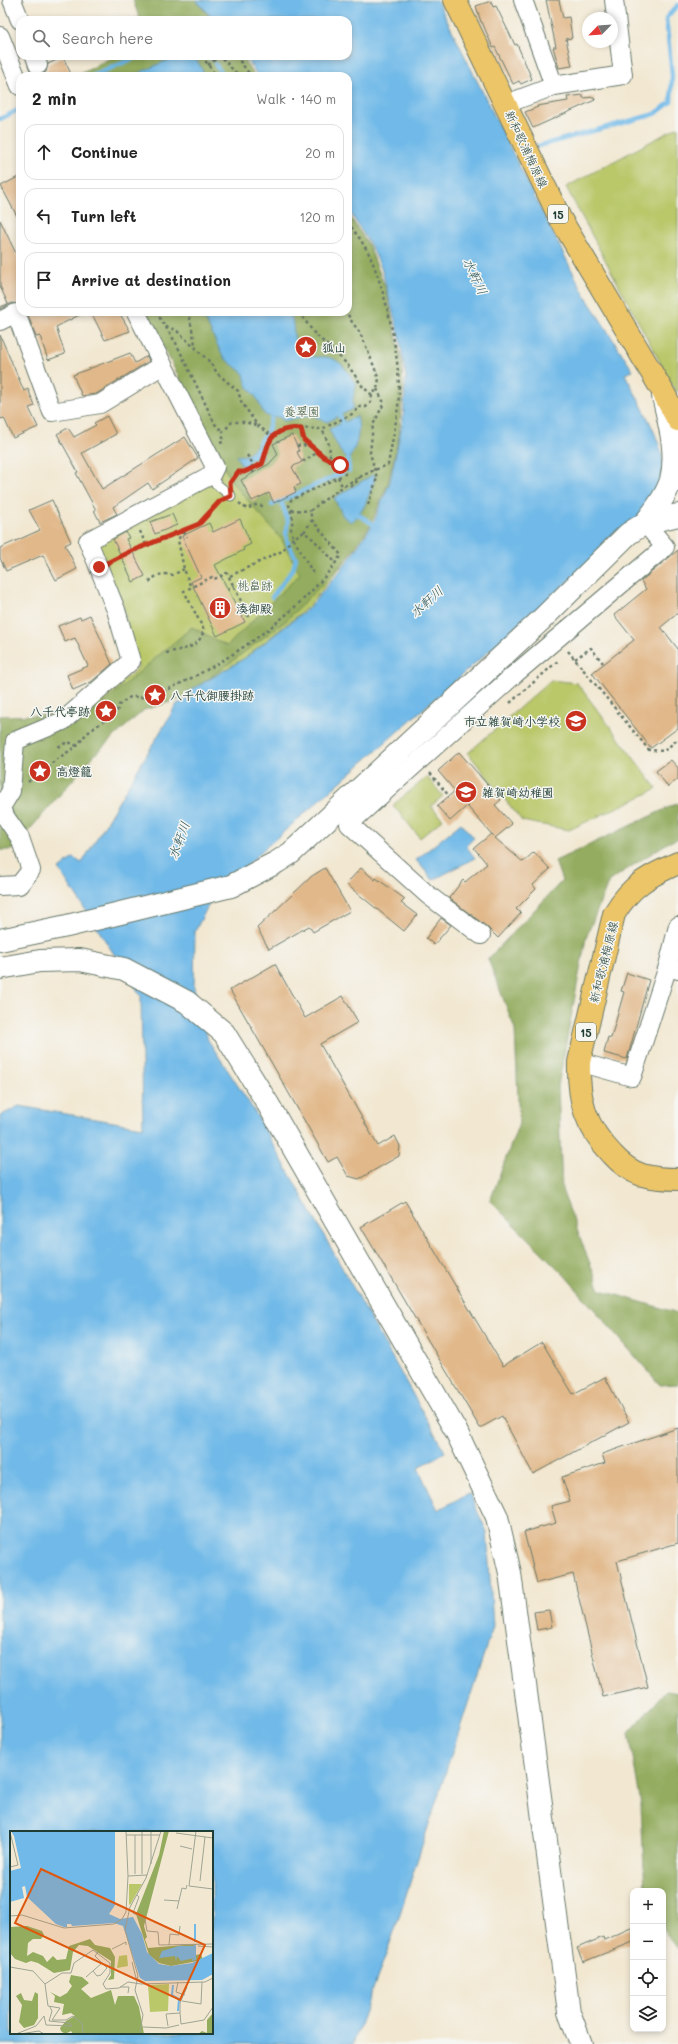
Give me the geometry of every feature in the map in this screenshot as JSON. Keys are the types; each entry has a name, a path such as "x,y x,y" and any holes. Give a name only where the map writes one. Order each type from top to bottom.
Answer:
{"main road":[{"name":"新和歌浦梅原線","path":"458,1 560,218 662,390 678,420"},
{"name":"新和歌浦梅原線","path":"678,863 642,881 622,901 614,914 578,1062 578,1084 581,1102 588,1121 599,1141 628,1169 642,1175 678,1179"}],"street":[{"path":"12,0 18,16"},
{"path":"522,0 554,86"},
{"path":"506,104 554,86 623,75 614,0"},
{"path":"0,36 16,76"},
{"path":"0,321 16,313"},
{"path":"17,316 52,412 100,404 163,365"},
{"path":"0,886 19,885 31,870 20,838 0,809 11,791 15,741 63,721 131,661 116,610 88,541 211,475 215,467 138,316"},
{"path":"0,940 67,926 231,886 277,862 296,847 541,620 628,534 645,523 659,505 670,480 674,450 662,390"},
{"path":"645,523 678,515"},
{"path":"481,935 428,895 350,824 666,547 645,523"},
{"path":"541,620 559,641"},
{"path":"578,1062 632,1077 673,968 678,926"},
{"path":"0,968 40,961 80,960 124,969 187,1002 224,1033 268,1104 456,1431 497,1517 510,1573 569,2012 581,2044"}],"lane":[{"path":"211,475 214,482 231,496"}],"path":[{"path":"205,60 213,72"},
{"path":"208,65 215,60"},
{"path":"224,60 235,72"},
{"path":"239,60 248,72"},
{"path":"291,510 310,512 342,486 388,465 396,422 399,393 398,366 379,281 369,255 352,229"},
{"path":"159,316 187,363 215,424 224,432"},
{"path":"188,316 196,349"},
{"path":"301,316 314,334 347,364 362,387 372,395"},
{"path":"263,506 255,505 247,509 231,496 230,483 238,472 244,472 262,464 269,442 273,436 291,428 301,429 312,427 322,429 359,407 366,407 371,402 372,395 377,389 379,379 375,367 360,333 349,316"},
{"path":"165,326 177,331 208,360 218,374 238,391 241,401 257,425"},
{"path":"368,505 376,485 377,478 370,453 373,425 384,403 377,389"},
{"path":"217,445 223,442 224,432 232,422 244,422 257,425 273,436"},
{"path":"301,429 304,440 310,445 333,462 346,465 345,474 291,500 292,538 313,573"},
{"path":"322,429 330,446 329,454 333,462"},
{"path":"297,446 310,445"},
{"path":"300,459 304,461 309,459 314,454 314,447"},
{"path":"247,455 253,464 251,469"},
{"path":"251,469 254,473"},
{"path":"231,473 234,479"},
{"path":"338,477 342,486"},
{"path":"350,486 359,480 359,477"},
{"path":"99,567 146,545 199,524 220,501 231,496"},
{"path":"27,787 29,781 34,777 38,779 45,778 46,770 54,761 77,746 86,734 117,711 119,705 132,697 142,698 174,687 203,673 239,650 282,617 336,563 341,555 312,520 310,512"},
{"path":"230,576 282,551 292,538 304,532 312,520"},
{"path":"140,529 146,545"},
{"path":"184,530 187,537"},
{"path":"184,530 178,540 184,569 190,588"},
{"path":"304,532 313,538 336,563"},
{"path":"149,582 155,576 162,573 173,575 184,569"},
{"path":"166,653 190,649 201,640 204,630 184,591 212,577 214,579 228,572 249,618"},
{"path":"227,589 234,586"},
{"path":"559,641 649,750 664,751 678,739"},
{"path":"575,659 591,648 603,663"},
{"path":"178,650 179,654"},
{"path":"58,747 66,742 77,746"},
{"path":"430,772 449,796"}],"green space":[{"path":"133,0 196,0 209,16 139,16"},
{"path":"107,60 244,60 252,72 84,72"},
{"path":"678,127 678,391 676,392 566,187"},
{"name":"養翠園","path":"352,220 369,246 386,290 402,363 403,389 399,435 388,484 370,526 348,558 308,607 245,658 188,692 139,706 18,759 134,672 138,667 121,599 97,545 136,522 219,479 220,467 345,316 352,316"},
{"name":"養翠園","path":"352,220 369,246 386,290 402,363 403,389 399,435 388,484 370,526 348,558 287,620 183,698 144,710 97,752 12,850 0,850 0,716 90,714 192,627 227,646 300,574 282,540 231,481 148,316 352,316"},
{"path":"551,680 577,683 657,789 569,830 522,821 468,753"},
{"path":"427,777 443,796 431,806 443,819 420,838 393,805"},
{"path":"678,803 678,839 669,842 609,881 586,938 558,1086 562,1190 600,1290 678,1313 678,1384 660,1385 566,1277 490,1201 519,1123 515,1029 488,959 562,881 555,861"},
{"path":"666,1691 678,1693 678,1949 666,1933 666,1888 645,1888 641,1806 629,1733"}],"water":[{"name":"水軒川","path":"196,0 437,0 584,294 633,371 625,374 645,412 658,442 664,469 663,481 659,493 648,511 263,850 209,904 195,931 194,988 208,1040 255,1112 445,1452 418,1468 438,1510 469,1493 487,1532 493,1626 394,1932 353,2044 0,2044 0,1116 19,1106 143,1127 141,996 59,869 73,858 82,863 177,704 191,698 188,692 245,658 309,608 346,564 373,524 390,482 403,420 406,377 399,335 381,267 371,246 352,215 352,72 255,72 247,60 352,60 352,16 210,16"},
{"path":"168,60 196,60 203,72 141,72"},
{"path":"199,316 291,316 293,322 294,339 301,353 310,356 332,358 346,369 356,385 353,398 353,409 327,422 311,415 284,421 279,417 268,416 263,412 258,400 247,384 244,374 223,357 206,321"},
{"path":"357,416 359,427 356,444 348,460 340,451 329,429"},
{"path":"259,443 262,458 251,459 243,467 236,456 247,455"},
{"path":"374,474 375,478 366,502 360,513 351,522 343,516 334,498"},
{"path":"461,823 474,838 466,846 475,858 433,880 416,860"}],"building":[{"path":"546,0 559,0 563,18 569,17 572,38 566,39 572,66 559,68 553,47 556,47"},
{"path":"491,1 493,7 496,6 515,45 517,44 532,79 521,84 519,81 513,84 495,47 493,48 481,22 476,6"},
{"path":"57,60 64,60 70,72 46,72 48,64"},
{"path":"583,95 583,98 594,97 595,100 533,128 525,112 538,107 537,106 568,101 567,97"},
{"path":"16,178 16,214 1,186"},
{"path":"0,220 16,254 16,304 12,303 0,309 0,307 8,304 0,286"},
{"path":"28,316 77,316 56,327 65,354 48,360 40,336 36,337"},
{"path":"93,316 121,316 130,331 105,340"},
{"path":"0,335 24,391 28,389 35,406 29,408 38,427 13,438 4,418 0,419"},
{"path":"130,353 135,363 147,356 149,361 96,394 82,396 73,375"},
{"path":"107,416 116,434 82,453 102,489 185,437 198,458 152,489 148,483 113,507 117,514 100,522 94,510 96,510 76,473 78,472 57,434 68,428 74,437 96,425 94,423"},
{"path":"292,435 299,451 297,452 302,462 292,467 301,484 294,487 296,492 274,503 269,493 252,501 241,480 269,464 278,454 273,444"},
{"path":"52,500 71,542 65,545 77,569 56,580 43,555 6,571 0,558 0,548 40,530 29,510"},
{"path":"172,514 177,525 155,534 150,522"},
{"path":"240,519 251,544 243,548 244,550 215,565 245,622 217,636 191,582 201,577 182,536 209,523 213,532"},
{"path":"126,532 129,538 126,539 145,576 133,582 113,539"},
{"path":"678,550 678,613 661,627 678,649 678,728 651,748 592,673 634,640 614,615 646,589 641,581"},
{"path":"90,615 112,664 91,682 73,690 67,675 88,666 75,638 65,642 58,626 80,617 81,619"},
{"path":"459,752 501,800 495,805 512,824 495,838 467,806 450,821 437,806 455,791 438,771"},
{"path":"671,760 678,768 678,779 668,787 656,771"},
{"path":"491,834 523,862 534,852 550,869 533,885 536,889 516,909 521,913 498,938 487,927 449,898 463,880 465,882 487,864 474,848"},
{"path":"325,868 350,911 313,932 309,926 269,949 257,928 312,876"},
{"path":"361,868 375,880 376,878 405,899 401,903 417,915 404,931 346,884"},
{"path":"441,918 451,925 434,945 426,938"},
{"path":"275,964 305,1018 343,996 358,1022 320,1044 378,1146 395,1136 400,1146 399,1156 359,1179 348,1176 337,1157 328,1162 230,990"},
{"path":"627,973 649,980 627,1059 604,1053 608,1037 611,1038 624,992 621,991"},
{"path":"405,1201 503,1366 542,1342 573,1394 605,1377 629,1422 533,1474 502,1416 480,1428 361,1227"},
{"path":"678,1428 678,1543 617,1561 648,1687 603,1697 573,1574 537,1583 524,1532 556,1523 551,1506 570,1501 562,1477 605,1463 602,1454"},
{"path":"549,1610 552,1627 537,1630 534,1612"},
{"path":"630,1928 630,1943 583,1962 577,1948 603,1937 604,1940"}],"waterway":[{"path":"538,146 655,114 671,102 672,75 666,18 678,5"},
{"path":"101,72 130,60"},
{"path":"215,64 221,72"},
{"path":"0,119 16,111"},
{"path":"340,416 342,422"},
{"path":"259,443 267,433 271,418"},
{"path":"348,460 349,471"},
{"path":"272,505 342,473"},
{"path":"272,597 293,569 296,558 288,544 286,534 288,521 281,501"},
{"path":"359,515 373,524"}],"place":[{"name":"狐山","path":"306,347"},
{"name":"湊御殿","path":"220,608"},
{"name":"八千代御腰掛跡","path":"155,695"},
{"name":"八千代亭跡","path":"106,711"},
{"name":"市立雑賀崎小学校","path":"576,721"},
{"name":"高燈籠","path":"40,771"},
{"name":"雑賀崎幼稚園","path":"466,792"}],"route":[{"path":"99,567 129,552 199,524 220,501 231,496 230,483 238,472 244,472 262,464 269,442 273,436 282,431 291,428 301,429 304,440 324,457 340,465"}],"park label":[{"name":"桃畠跡","path":"255,585"}]}
